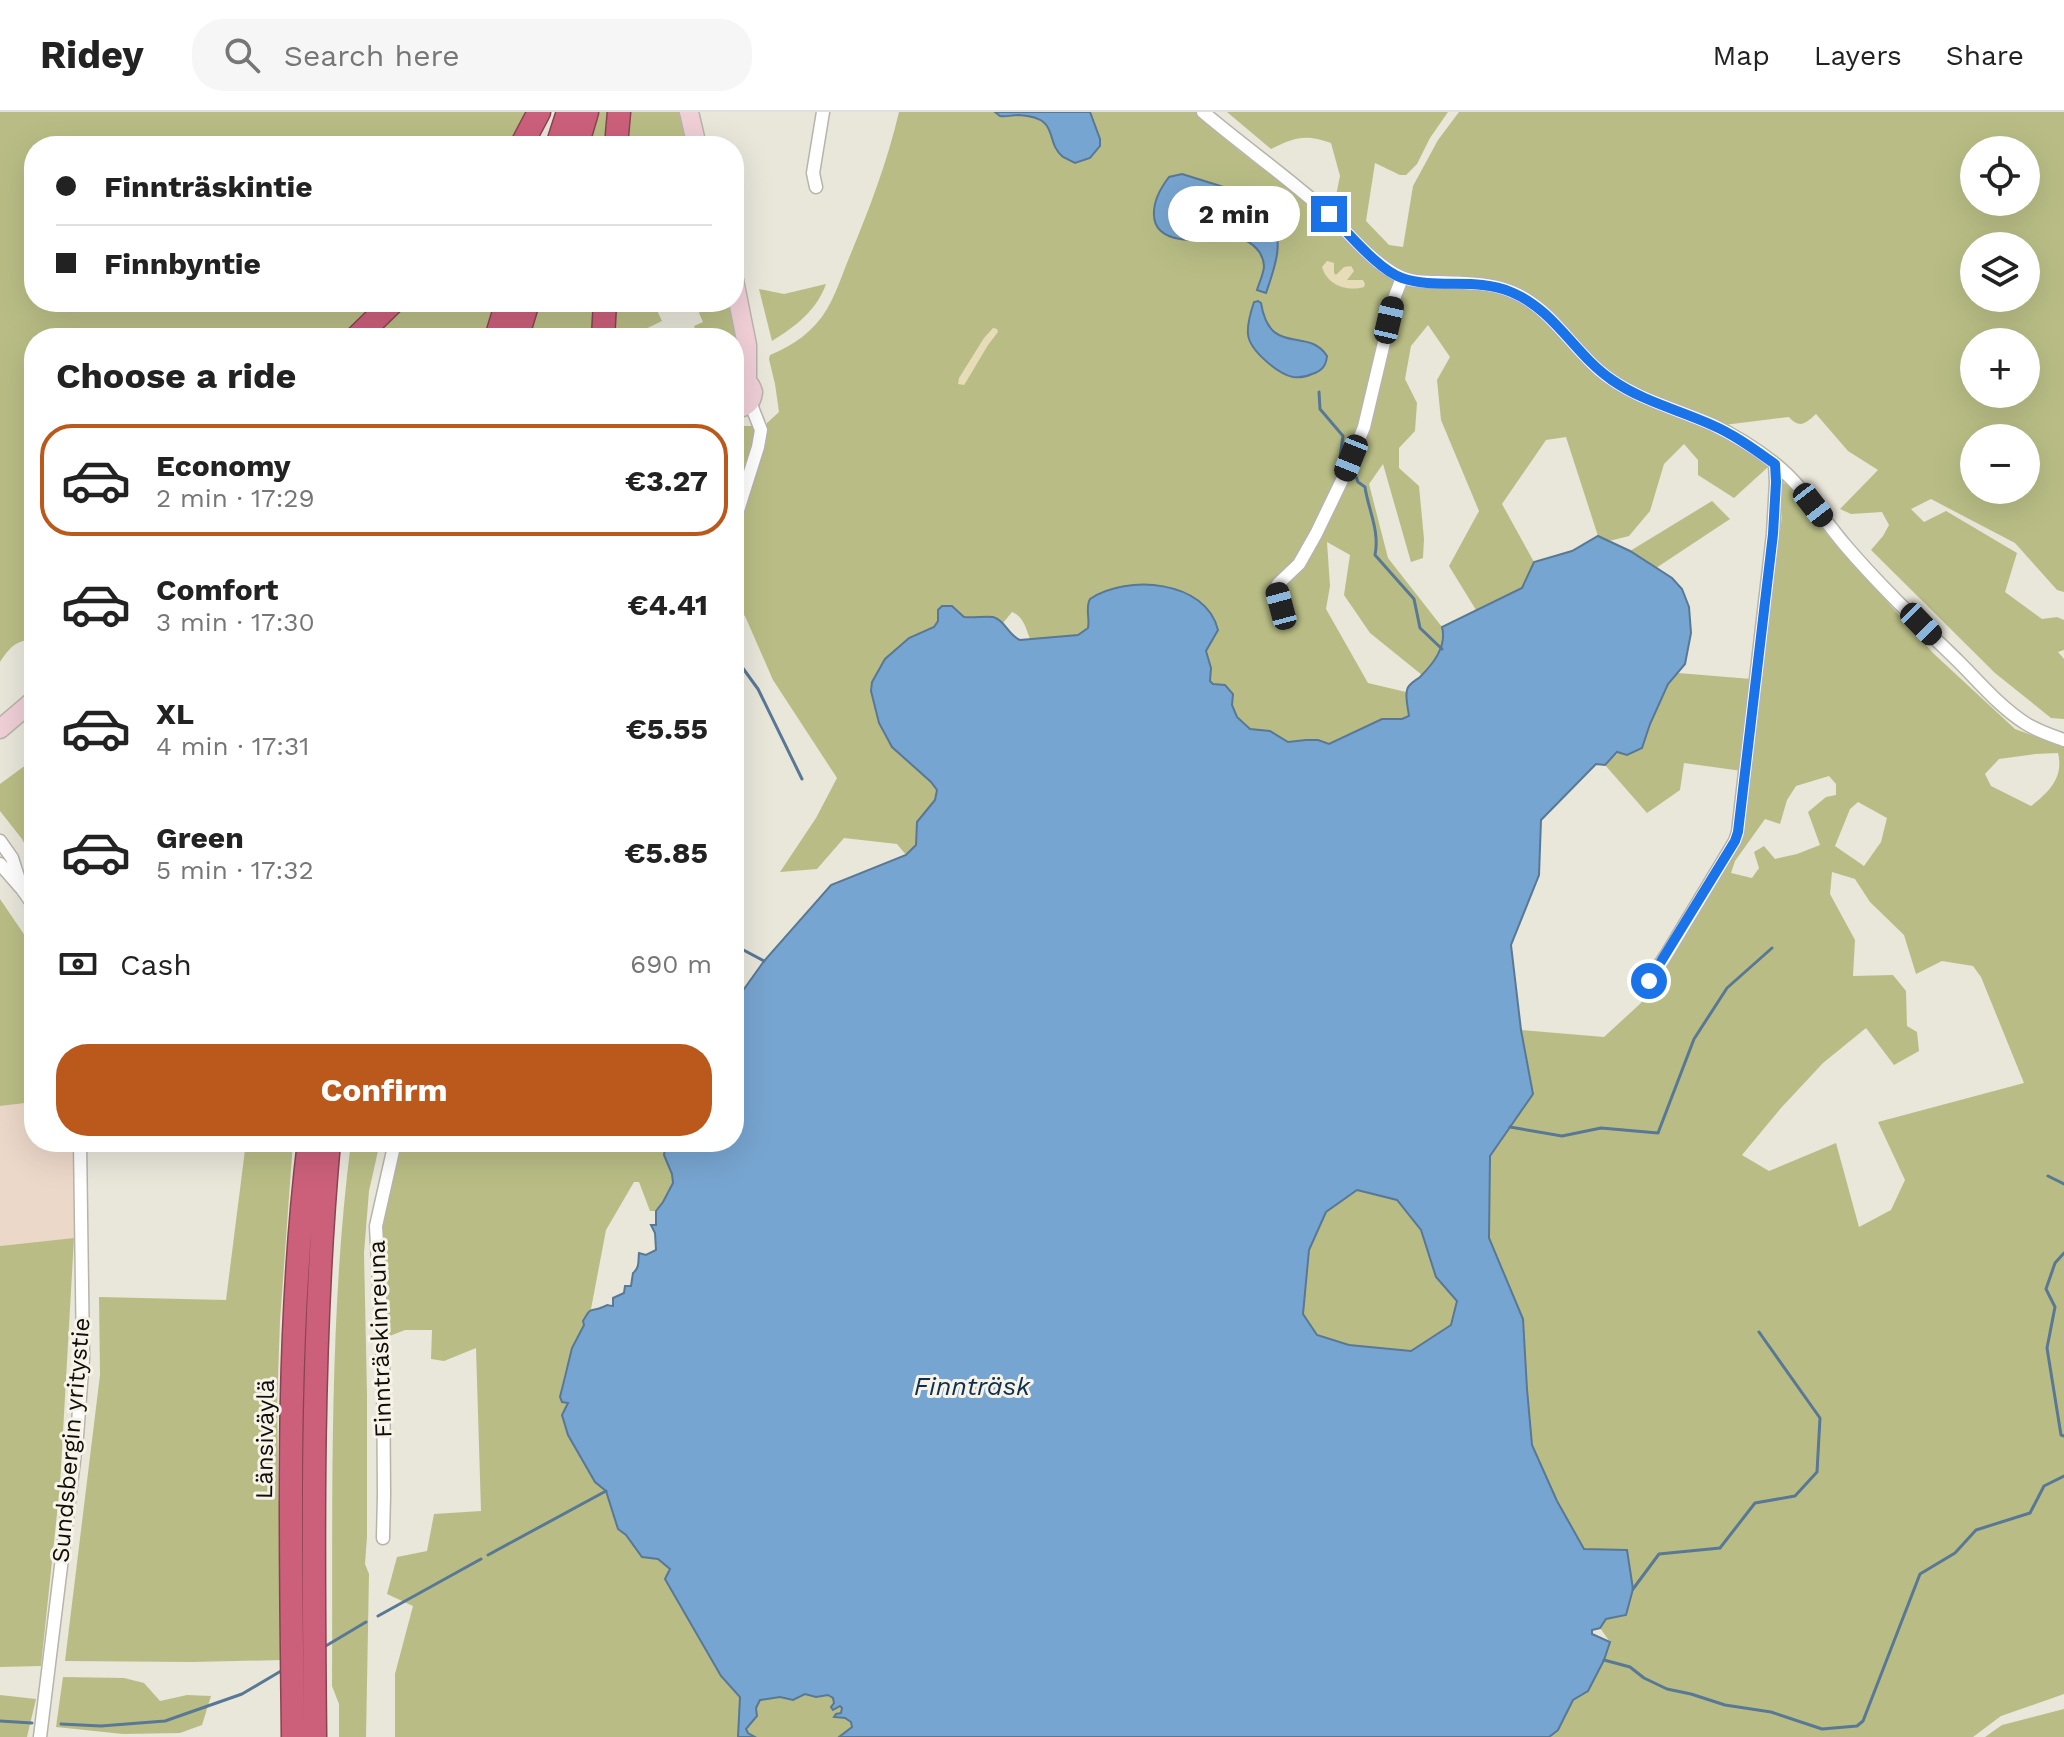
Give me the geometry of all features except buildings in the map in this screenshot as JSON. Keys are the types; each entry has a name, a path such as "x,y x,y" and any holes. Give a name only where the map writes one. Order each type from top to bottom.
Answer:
{"highway":[{"path":"526,136 539,112"},
{"path":"560,136 568,112"},
{"path":"580,136 587,112"},
{"path":"617,136 619,112"},
{"path":"366,328 383,312"},
{"path":"310,1152 316,1176"},
{"name":"Länsiväylä","path":"293,1737 290,1513 292,1347 316,1176 327,1152"},
{"name":"Länsiväylä","path":"315,1737 313,1504 317,1338 316,1176"}],"main road":[{"path":"689,112 695,136"},
{"path":"741,312 748,356 744,370"},
{"path":"744,384 753,392 744,403"},
{"path":"0,715 24,699"},
{"path":"0,729 24,709"}],"street":[{"path":"816,187 813,173 823,112"},
{"path":"1203,112 1305,193 1383,266 1402,278 1480,284 1512,292 1549,316 1612,381 1631,392 1715,426 1748,444 1793,480 1879,582 2011,714 2043,733 2064,740"},
{"path":"1281,606 1276,589 1278,584 1299,564 1316,534 1364,427 1402,278"},
{"path":"744,408 761,430 744,491"},
{"path":"1640,991 1665,957 1738,832 1773,534 1775,464"},
{"path":"0,841 12,858 22,889"},
{"path":"0,864 24,892"},
{"name":"Sundsbergin yritystie","path":"40,1737 77,1436 83,1358 80,1152"},
{"name":"Finnträskinreuna","path":"383,1538 383,1360 376,1226 393,1152"}],"shaded area":[{"path":"24,1103 24,1152 74,1152 74,1238 0,1246 0,1106"}],"green space":[{"path":"0,112 529,112 516,136 24,136 24,312 371,312 354,328 24,328 24,641 7,652 0,662"},
{"path":"599,112 610,112 609,136 592,136"},
{"path":"624,112 682,112 687,134 686,136 623,136"},
{"path":"899,112 1196,112 1238,150 1317,209 1308,218 1332,215 1340,176 1331,143 1300,138 1271,149 1227,112 1448,112 1417,164 1406,175 1375,163 1366,221 1389,245 1403,247 1413,186 1438,140 1459,112 2064,112 2064,592 2057,590 2015,543 1931,499 1911,509 1924,522 1946,511 2017,553 2005,592 2042,619 2057,617 2064,620 2064,650 2058,652 2064,659 2064,719 2051,718 1995,673 1871,550 1889,525 1882,512 1851,514 1840,509 1878,470 1848,451 1816,414 1800,424 1789,417 1716,426 1768,467 1734,498 1698,475 1698,460 1684,444 1664,464 1650,511 1629,536 1609,541 1598,536 1566,437 1546,440 1502,504 1534,562 1522,588 1476,610 1449,566 1479,511 1441,420 1437,380 1450,357 1428,325 1411,346 1405,379 1417,403 1415,431 1399,448 1399,468 1419,486 1423,558 1411,562 1383,464 1369,484 1388,558 1442,627 1441,647 1422,675 1370,633 1344,595 1350,555 1327,542 1330,586 1326,609 1368,683 1406,692 1410,716 1382,719 1329,744 1318,740 1288,742 1270,731 1250,729 1237,717 1232,705 1210,681 1211,668 1087,628 1078,635 1030,639 1021,619 1012,612 1003,623 991,617 964,617 949,605 938,610 938,621 934,627 909,638 885,659 872,682 871,691 884,734 892,747 937,790 935,800 917,822 916,845 906,855 897,844 844,838 817,869 780,872 816,818 837,778 773,680 744,615 744,507 766,441 767,423 779,412 770,355 795,342 822,317 839,284 870,204"},
{"path":"826,284 817,302 804,317 772,341 759,289 784,294"},
{"path":"394,312 491,312 486,328 377,328"},
{"path":"537,312 597,312 597,328 532,328"},
{"path":"613,312 658,312 662,321 648,328 613,328"},
{"path":"730,312 734,328 695,328 703,322 699,313"},
{"path":"744,426 752,426 755,440 744,473"},
{"path":"1780,482 1787,484 1809,514 1933,653 2015,729 2064,747 2064,1694 2001,1716 1973,1737 1549,1737 1558,1730 1573,1700 1588,1691 1610,1642 1600,1628 1605,1619 1584,1549 1557,1501 1532,1445 1527,1389 1489,1238 1490,1156 1533,1094 1521,1030 1604,1037 1641,1003 1742,835 1782,517","holes":["2058,753 2059,769 2054,783 2031,806 1991,786 1985,774 1999,759","1829,776 1836,784 1836,795 1826,797 1808,812 1820,845 1775,859 1764,846 1754,852 1759,868 1752,878 1731,873 1735,861 1765,819 1780,824 1787,800 1796,786","1858,802 1887,818 1881,842 1864,866 1835,846 1850,809","1832,872 1855,879 1870,902 1904,935 1916,974 1942,961 1973,966 1981,977 2024,1083 1878,1122 1905,1180 1891,1210 1859,1227 1836,1143 1769,1171 1742,1155 1823,1063 1866,1028 1894,1065 1919,1051 1917,1032 1907,1026 1906,991 1893,975 1853,976 1855,940 1830,894"]},
{"path":"1712,501 1730,519 1656,568 1630,551"},
{"path":"1678,673 1751,679 1742,771 1684,763 1680,790 1647,813 1605,765 1650,724 1668,684"},
{"path":"24,766 24,843 0,811 0,784"},
{"path":"0,899 24,934 24,1103 0,1106"},
{"path":"245,1152 292,1152 277,1406 282,1660 65,1661 100,1375 99,1297 226,1300"},
{"path":"350,1152 378,1152 369,1191 364,1253 367,1394 365,1564 369,1574 366,1737 339,1737 339,1704 332,1686 335,1346"},
{"path":"390,1152 664,1152 673,1183 663,1202 656,1211 650,1211 639,1182 634,1182 606,1230 591,1309 564,1379 560,1397 569,1402 562,1415 568,1435 595,1482 606,1491 618,1529 642,1557 658,1559 670,1570 665,1579 721,1676 740,1697 738,1737 395,1737 395,1674 413,1606 387,1594 397,1557 427,1551 434,1514 481,1511 476,1348 444,1361 431,1359 432,1330 405,1330 377,1341 380,1242"},
{"path":"1357,1190 1396,1200 1421,1230 1436,1277 1457,1301 1451,1325 1411,1351 1349,1345 1316,1335 1303,1314 1309,1250 1326,1212"},
{"path":"74,1238 60,1485 41,1666 0,1667 0,1246"},
{"path":"63,1677 124,1678 144,1683 160,1701 187,1695 211,1696 202,1725 180,1733 123,1734 56,1727"},
{"path":"804,1694 833,1698 834,1709 841,1706 842,1709 839,1718 851,1722 852,1727 839,1737 755,1737 748,1733 746,1729 757,1716 759,1699 780,1697 793,1700"},
{"path":"0,1695 36,1699 27,1737 0,1737"},
{"path":"2064,1709 2064,1737 1985,1737 2002,1725"}],"sand":[{"path":"1327,261 1334,263 1336,275 1344,267 1351,266 1354,271 1347,280 1363,280 1364,287 1345,288 1333,283 1322,267"},
{"path":"993,328 998,332 964,385 958,384 984,338"}],"water":[{"path":"995,112 1090,112 1100,146 1090,158 1075,163 1057,150 1047,125 1041,120 1019,115 1000,116"},
{"path":"1182,174 1230,189 1271,214 1278,244 1266,293 1257,290 1263,259 1250,243 1230,235 1180,239 1168,236 1155,223 1158,195 1169,177"},
{"path":"1258,301 1272,330 1281,336 1319,347 1327,356 1321,370 1305,377 1293,377 1259,354 1253,347 1248,330 1254,302"},
{"name":"Finnträsk","path":"1598,536 1630,551 1672,578 1682,589 1689,607 1691,633 1685,664 1668,684 1642,748 1627,755 1617,752 1605,765 1596,764 1541,820 1539,875 1511,945 1521,1030 1533,1094 1490,1156 1489,1238 1523,1319 1532,1445 1557,1501 1584,1549 1627,1550 1633,1589 1626,1615 1606,1619 1600,1628 1592,1630 1592,1634 1610,1642 1588,1691 1573,1700 1558,1730 1549,1737 839,1737 852,1727 845,1718 834,1717 841,1713 842,1708 833,1710 833,1698 828,1695 816,1697 805,1694 793,1700 780,1697 760,1700 756,1708 757,1716 746,1729 755,1737 738,1737 740,1697 721,1676 665,1579 670,1569 658,1559 642,1557 618,1529 606,1491 595,1482 568,1435 562,1415 568,1403 562,1402 560,1397 572,1348 586,1316 591,1310 613,1306 613,1298 624,1293 625,1286 631,1286 639,1253 646,1255 656,1250 651,1225 656,1225 656,1211 673,1183 664,1152 744,1152 744,989 764,961 831,885 906,855 916,845 917,822 935,800 937,790 892,747 879,723 871,691 872,682 885,659 909,638 934,627 942,606 952,606 964,617 997,619 1020,640 1078,635 1088,628 1090,599 1124,586 1163,586 1198,601 1211,613 1218,630 1206,651 1211,668 1210,681 1225,685 1233,694 1232,705 1237,717 1250,729 1270,731 1288,742 1318,740 1329,744 1382,719 1409,716 1408,688 1438,654 1443,641 1442,627 1522,588 1534,562 1572,551","holes":["1357,1190 1397,1200 1421,1230 1436,1277 1457,1301 1451,1325 1411,1351 1349,1345 1317,1335 1303,1314 1309,1250 1326,1212"]}],"waterway":[{"path":"1319,392 1320,409 1343,436 1342,457"},
{"path":"1359,462 1354,471 1358,482 1365,487 1375,529 1375,555 1414,599 1420,628 1442,649"},
{"path":"744,670 758,689 802,779"},
{"path":"1510,1127 1562,1136 1601,1128 1658,1133 1694,1039 1727,988 1772,948"},
{"path":"744,950 764,961"},
{"path":"2048,1176 2064,1184"},
{"path":"2064,1253 2055,1263 2046,1289 2055,1307 2047,1348 2061,1435 2064,1436"},
{"path":"1633,1589 1659,1554 1720,1548 1755,1503 1795,1496 1817,1472 1820,1418 1759,1332"},
{"path":"1604,1660 1630,1667 1667,1689 1725,1705 1771,1712 1822,1729 1857,1726 1863,1721 1920,1574 1955,1553 1976,1530 2030,1513 2044,1486 2064,1476"},
{"path":"488,1555 606,1491"},
{"path":"378,1616 481,1559"},
{"path":"324,1647 366,1622"},
{"path":"61,1724 101,1726 165,1721 242,1694 281,1671"},
{"path":"0,1721 32,1723"}],"route":[{"path":"1329,214 1360,246 1402,278 1496,287 1530,302 1549,316 1612,381 1631,392 1715,426 1748,444 1775,464 1773,534 1738,832 1649,981"}]}
